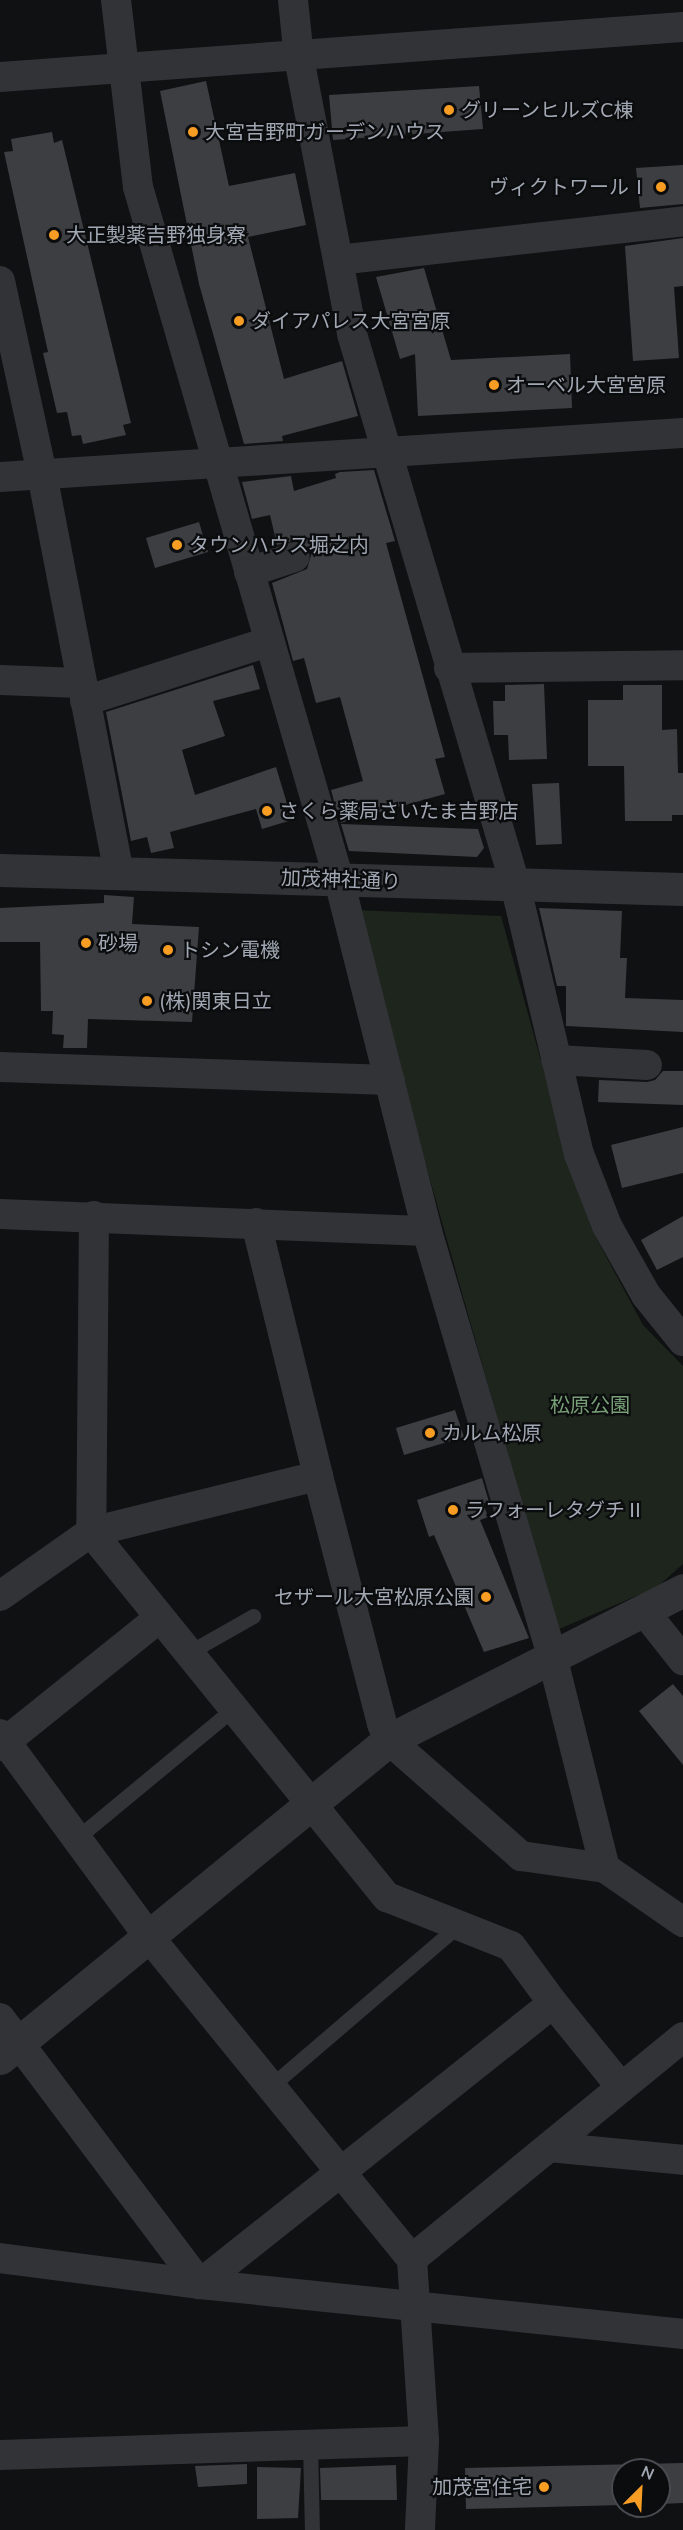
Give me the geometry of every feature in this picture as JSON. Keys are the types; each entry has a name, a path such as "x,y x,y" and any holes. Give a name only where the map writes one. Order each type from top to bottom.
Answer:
{"street":[{"path":"116,0 126,69 138,187 215,462 339,880 427,1231 552,1656 605,1868"},
{"path":"292,0 299,58 352,334 514,884 579,1154 607,1226 646,1295 683,1341"},
{"path":"0,76 299,58 683,27"},
{"path":"338,260 683,221"},
{"path":"0,281 42,474 119,872"},
{"path":"0,477 386,450 683,433"},
{"path":"249,572 295,557"},
{"path":"0,680 83,692 268,642"},
{"path":"449,668 683,665"},
{"name":"加茂神社通り","path":"0,870 683,889"},
{"path":"556,1060 647,1065"},
{"path":"0,1067 390,1080"},
{"path":"0,1214 427,1231"},
{"path":"94,1216 91,1532 310,1806 387,1897 511,1946 553,2003 621,2087"},
{"path":"256,1223 318,1476 382,1724 389,1740 521,1856 605,1868 683,1922"},
{"path":"0,1596 91,1532 318,1476"},
{"path":"200,2284 6,2040 149,1937 389,1740 683,1590"},
{"path":"644,1611 683,1660"},
{"path":"159,1618 2,1741 149,1937 412,2259 424,2441 420,2530"},
{"path":"200,2284 553,2003"},
{"path":"412,2259 683,2037"},
{"path":"549,2147 683,2160"},
{"path":"0,2258 200,2284 683,2334"},
{"path":"0,2455 424,2441"}],"lane":[{"path":"188,1653 253,1616"},
{"path":"77,1838 233,1710"},
{"path":"271,2086 459,1925"},
{"path":"310,2444 312,2530"}],"green space":[{"name":"松原公園","path":"354,910 501,916 567,1155 594,1234 643,1325 683,1366 683,1564 657,1587 557,1630"}],"building":[{"path":"206,81 229,186 295,173 306,225 248,237 284,379 342,361 358,416 282,436 283,441 244,444 199,284 160,91"},
{"path":"479,86 483,129 333,140 329,95"},
{"name":"大正製薬吉野独身寮","path":"52,132 54,143 62,140 131,423 123,425 126,435 83,444 81,435 72,436 67,412 57,413 43,353 48,352 4,152 13,151 11,139"},
{"name":"ヴィクトワールⅠ","path":"683,165 683,204 640,208 636,168"},
{"path":"683,238 683,286 674,287 679,358 633,361 625,246"},
{"name":"オーベル大宮宮原","path":"424,268 451,360 570,354 572,408 418,416 415,354 400,359 376,277"},
{"path":"374,470 395,541 386,543 445,757 435,759 445,794 340,823 331,790 363,781 340,697 316,703 304,658 293,661 272,583 307,569 312,552 299,540 277,545 270,515 252,519 242,482 291,476 294,491 336,478 335,474 340,472"},
{"name":"タウンハウス堀之内","path":"199,522 208,552 155,568 146,538"},
{"path":"253,665 260,689 213,701 225,736 182,750 195,795 276,767 292,820 262,829 256,809 170,832 174,848 151,853 147,837 131,841 106,712"},
{"path":"544,684 547,759 509,760 508,735 494,735 493,701 505,701 505,685"},
{"path":"623,685 662,685 662,730 677,729 678,773 683,773 683,815 672,815 672,821 625,821 624,766 588,766 588,700 623,700"},
{"path":"559,783 562,844 536,845 532,784"},
{"path":"341,824 478,829 484,848 477,857 349,851"},
{"path":"104,895 134,897 132,924 199,927 192,1022 88,1019 87,1048 63,1048 64,1035 52,1034 53,1011 41,1011 40,942 0,942 0,908 104,903"},
{"path":"539,908 622,911 620,958 627,958 625,998 683,1000 683,1032 566,1026 566,986 557,986"},
{"path":"663,1071 683,1071 683,1105 598,1102 599,1080 647,1082 655,1080"},
{"path":"683,1127 683,1173 622,1188 611,1145"},
{"path":"683,1216 683,1257 657,1270 641,1240"},
{"name":"カルム松原","path":"455,1410 464,1437 404,1455 396,1428"},
{"path":"482,1478 489,1502 483,1503 488,1517 480,1520 529,1638 484,1652 434,1535 429,1537 417,1500"},
{"path":"673,1684 683,1696 683,1765 639,1711"},
{"name":"加茂宮住宅","path":"671,2463 683,2463 683,2503 671,2504"},
{"path":"247,2464 247,2484 198,2487 195,2466"},
{"path":"396,2465 397,2500 321,2500 320,2468"},
{"name":"加茂宮住宅","path":"611,2465 611,2505 466,2509 465,2468"},
{"path":"257,2467 301,2468 298,2518 257,2519"}],"place":[{"name":"グリーンヒルズC棟","path":"449,110"},
{"name":"大宮吉野町ガーデンハウス","path":"193,132"},
{"name":"ヴィクトワールⅠ","path":"661,187"},
{"name":"大正製薬吉野独身寮","path":"54,235"},
{"name":"ダイアパレス大宮宮原","path":"239,321"},
{"name":"オーベル大宮宮原","path":"494,385"},
{"name":"タウンハウス堀之内","path":"177,545"},
{"name":"さくら薬局さいたま吉野店","path":"267,811"},
{"name":"砂場","path":"86,943"},
{"name":"トシン電機","path":"168,950"},
{"name":"(株)関東日立","path":"147,1001"},
{"name":"カルム松原","path":"430,1433"},
{"name":"ラフォーレタグチⅡ","path":"453,1510"},
{"name":"セザール大宮松原公園","path":"486,1597"},
{"name":"加茂宮住宅","path":"544,2487"}]}
